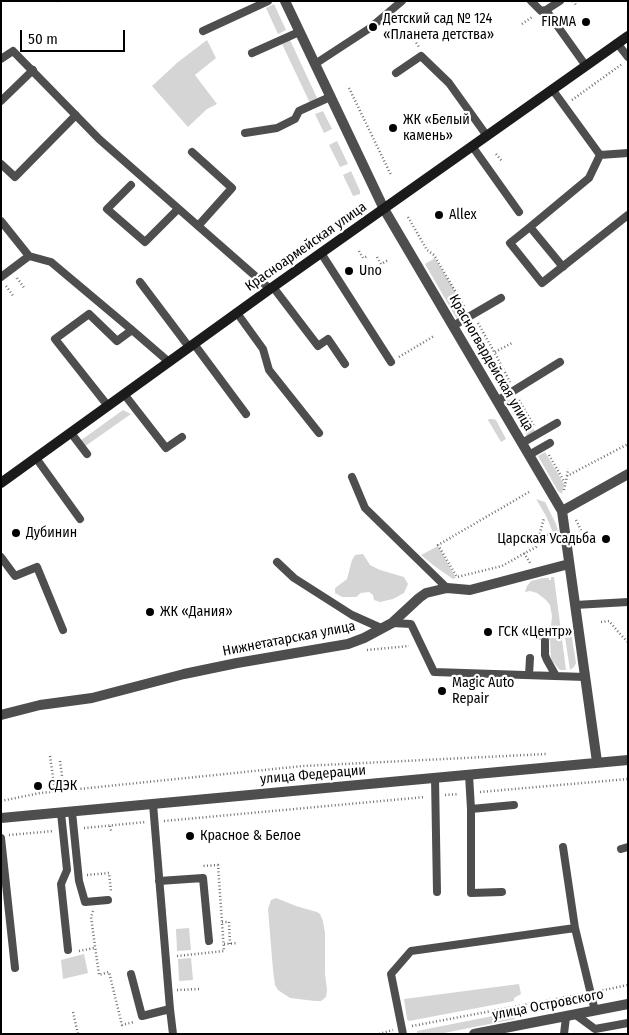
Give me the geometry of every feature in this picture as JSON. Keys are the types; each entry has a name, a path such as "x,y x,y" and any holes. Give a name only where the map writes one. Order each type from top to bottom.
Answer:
{"main road":[{"name":"Красноармейская улица","path":"1,484 271,288 628,37"}],"street":[{"name":"Красногвардейская улица","path":"285,1 384,209 562,511 597,762"},
{"path":"562,511 628,474"},
{"name":"Нижнетатарская улица","path":"1,715 40,705 92,698 184,674 237,663 348,644 392,623 426,593 447,588 470,590 569,564"},
{"name":"улица Федерации","path":"1,818 628,760"},
{"name":"улица Островского","path":"474,1034 628,1004"}],"lane":[{"path":"203,31 268,1"},
{"path":"387,1 391,10"},
{"path":"315,64 370,28 402,1"},
{"path":"531,1 541,10 546,10 560,1"},
{"path":"546,10 586,66"},
{"path":"252,53 299,32"},
{"path":"618,43 628,59"},
{"path":"1,59 13,51 99,138 271,288 318,346 328,339 345,364"},
{"path":"396,73 420,56 449,82 487,136"},
{"path":"1,102 32,70"},
{"path":"552,89 600,155"},
{"path":"245,133 278,128 295,119 299,111 330,97"},
{"path":"1,164 15,178 76,115"},
{"path":"472,146 519,212"},
{"path":"192,152 232,188 198,226"},
{"path":"600,155 628,153"},
{"path":"600,155 589,178 510,243 542,283 628,215"},
{"path":"131,185 107,209 145,242 178,208"},
{"path":"1,221 29,256 51,262 169,362"},
{"path":"530,227 563,267"},
{"path":"321,253 391,362"},
{"path":"1,276 29,256"},
{"path":"140,282 246,414"},
{"path":"453,326 501,298"},
{"path":"237,313 263,348 269,370 319,433"},
{"path":"108,406 55,338 88,314 117,341 132,330"},
{"path":"497,402 560,362"},
{"path":"124,394 166,448 182,436"},
{"path":"522,443 557,423"},
{"path":"71,433 87,454"},
{"path":"529,455 547,445"},
{"path":"36,458 80,519"},
{"path":"352,477 365,508 447,588"},
{"path":"1,557 15,576 36,567 63,630"},
{"path":"277,562 294,578 352,615 382,628"},
{"path":"575,605 628,602"},
{"path":"392,623 411,624 434,672 585,677"},
{"path":"545,641 546,660 556,676"},
{"path":"530,658 530,675"},
{"path":"469,774 471,893 502,892"},
{"path":"435,778 437,892"},
{"path":"152,804 173,1034"},
{"path":"471,809 514,805"},
{"path":"72,812 79,881 85,902 110,898"},
{"path":"61,813 66,870 61,884 68,950"},
{"path":"4,836 15,968"},
{"path":"563,847 575,928 595,1011"},
{"path":"159,881 203,878 208,941"},
{"path":"402,1031 390,974 411,951 575,928"},
{"path":"132,974 142,1016 170,1009"},
{"path":"564,1034 571,1016 595,1029 628,1023"}],"path":[{"path":"573,1 576,5"},
{"path":"405,32 408,30 420,49 420,56"},
{"path":"564,106 628,59"},
{"path":"349,88 391,174"},
{"path":"496,154 502,161"},
{"path":"408,217 427,250 434,255 448,278"},
{"path":"359,251 363,258 368,256"},
{"path":"377,257 381,264 388,260"},
{"path":"15,275 25,289"},
{"path":"1,285 4,283 14,297"},
{"path":"401,356 434,336"},
{"path":"495,352 512,342"},
{"path":"497,357 538,434"},
{"path":"567,476 628,444"},
{"path":"547,445 565,484 568,469"},
{"path":"529,492 438,545 457,577 502,566 536,547 544,518"},
{"path":"540,534 552,535"},
{"path":"524,554 532,566"},
{"path":"601,622 609,621 628,642"},
{"path":"1,801 40,793 303,766 549,754"},
{"path":"50,756 55,792"},
{"path":"60,761 64,791"},
{"path":"74,829 628,780"},
{"path":"110,826 111,831"},
{"path":"4,836 62,831"},
{"path":"81,876 109,873 110,898"},
{"path":"97,905 91,917 98,975 109,972 122,1025 140,1021"},
{"path":"222,922 229,922 230,944"},
{"path":"224,944 238,943"},
{"path":"85,950 94,948"},
{"path":"174,957 224,951"},
{"path":"380,1034 628,985"},
{"path":"168,990 199,989"},
{"path":"73,1012 78,1034"}],"shaded area":[{"path":"274,4 286,30 278,34 266,8"},
{"path":"207,40 216,58 195,75 217,104 207,109 188,127 152,86 178,62"},
{"path":"290,40 318,100 310,103 282,44"},
{"path":"323,111 332,129 324,133 315,114"},
{"path":"337,141 348,164 340,167 329,145"},
{"path":"351,171 360,191 360,194 353,196 343,175"},
{"path":"435,258 469,315 458,321 425,264"},
{"path":"515,397 535,431 527,436 507,401"},
{"path":"123,410 131,414 84,447 80,441"},
{"path":"489,419 496,420 506,439 501,442"},
{"path":"545,452 564,484 562,494 558,491 538,456"},
{"path":"536,499 545,502 556,524 561,543 558,544 546,516"},
{"path":"438,546 456,578 453,579 421,555"},
{"path":"363,554 370,565 404,577 408,584 404,593 393,599 380,602 374,600 373,595 369,592 361,593 356,597 342,597 335,593 335,588 347,579 355,555"},
{"path":"551,577 554,577 566,670 560,670 551,659 550,640 537,640 547,633 551,626 550,605 537,593 525,592 531,581 543,578 551,580"},
{"path":"564,631 569,633 572,638 576,663 570,670"},
{"path":"276,898 320,914 325,933 327,990 326,997 321,1001 290,998 278,990 275,985 268,909 271,900"},
{"path":"189,928 191,950 177,951 176,929"},
{"path":"84,954 88,973 63,979 61,960"},
{"path":"191,958 193,980 179,981 178,959"},
{"path":"519,984 521,994 514,998 514,1001 409,1021 407,1019 404,999"},
{"path":"513,1012 515,1019 439,1034 417,1034 417,1031"}],"place":[{"name":"FIRMA","path":"586,22"},
{"name":"Детский сад № 124 «Планета детства»","path":"373,27"},
{"name":"ЖК «Белый камень»","path":"393,128"},
{"name":"Allex","path":"439,215"},
{"name":"Uno","path":"349,271"},
{"name":"Дубинин","path":"16,533"},
{"name":"Царская Усадьба","path":"606,539"},
{"name":"ЖК «Дания»","path":"150,612"},
{"name":"ГСК «Центр»","path":"488,632"},
{"name":"Magic Auto Repair","path":"442,691"},
{"name":"СДЭК","path":"38,786"},
{"name":"Красное & Белое","path":"190,836"}]}
